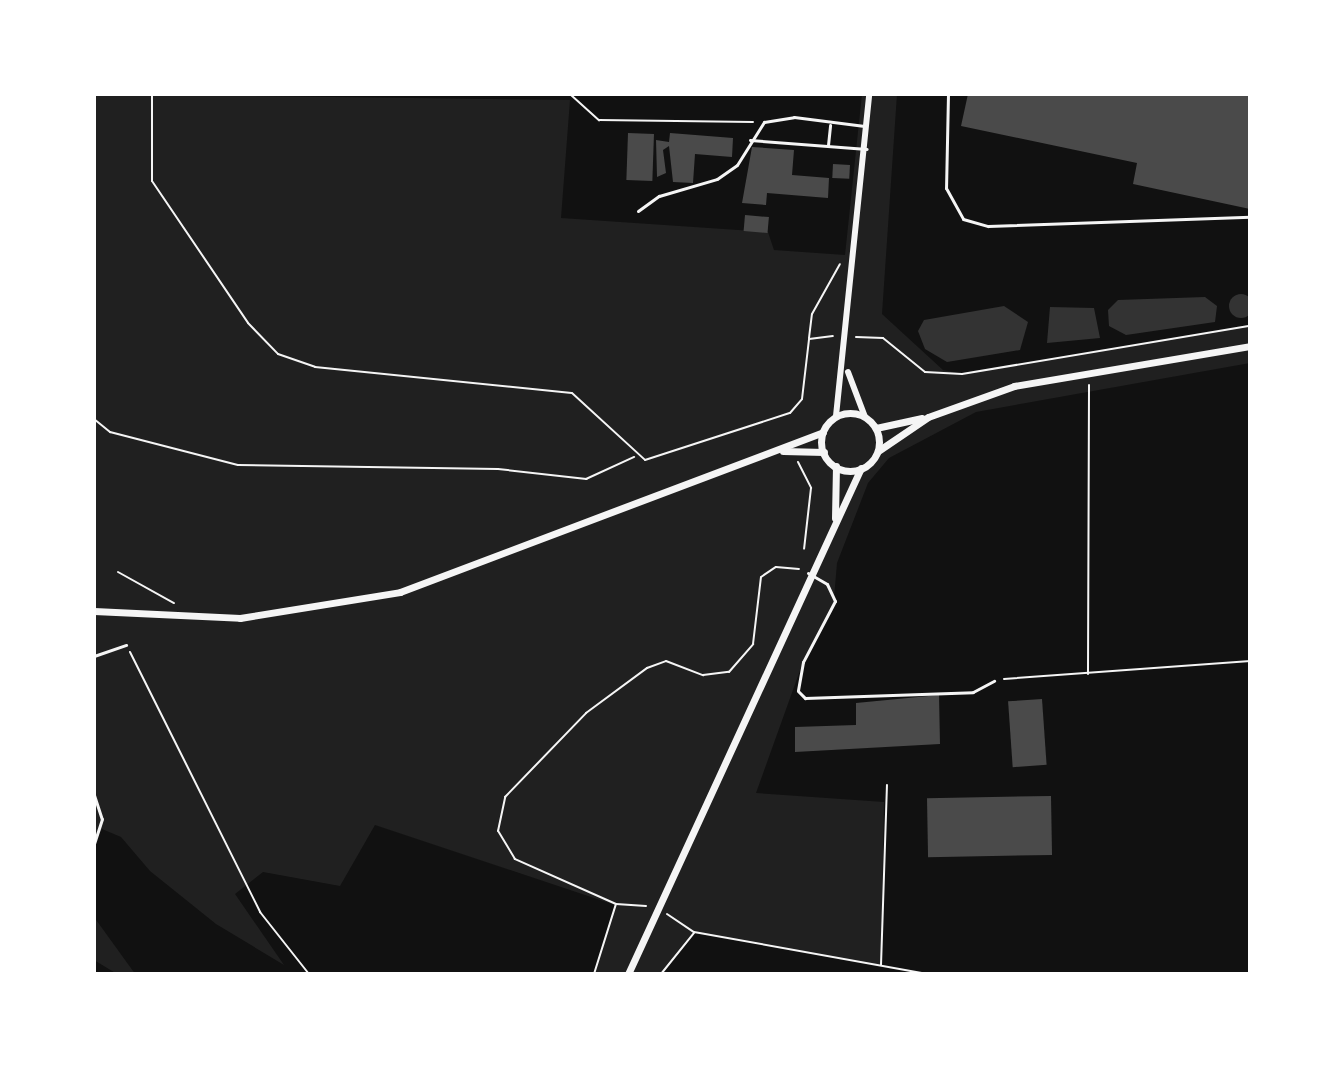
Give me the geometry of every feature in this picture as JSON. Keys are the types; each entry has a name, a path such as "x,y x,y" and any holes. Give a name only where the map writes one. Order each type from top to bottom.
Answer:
{"street":[{"path":"94,611 240,618 400,592 823,432 836,416 850,337 869,94"},
{"path":"876,428 928,417 1014,386 1250,346"},
{"path":"846,366 865,417 876,428 878,451"},
{"path":"836,416 865,417"},
{"path":"628,974 808,573 861,468 878,451 928,417"},
{"path":"823,432 824,452 836,466 835,520"},
{"path":"776,451 824,452"},
{"path":"836,466 861,468"}],"lane":[{"path":"948,94 946,188 963,219 988,226 1250,217"},
{"path":"638,211 659,196 717,179 737,165 764,122 794,117 830,125 868,126"},
{"path":"827,146 830,125"},
{"path":"750,140 867,149"},
{"path":"808,573 827,584 835,601 803,662 798,691 805,698 973,692 994,681"},
{"path":"94,656 126,645"},
{"path":"94,795 102,819 94,844"}],"path":[{"path":"152,94 152,181 248,323 278,354 315,367 572,393 635,456 656,459 790,413 802,399 812,314 840,264"},
{"path":"551,94 571,95 599,120 764,122"},
{"path":"809,339 883,338 925,372 962,374 1250,326"},
{"path":"1088,674 1090,372"},
{"path":"94,419 110,432 238,465 538,472 586,479 612,473 635,456"},
{"path":"776,451 799,463 811,488 804,549"},
{"path":"808,573 785,566 761,577 753,644 729,672 703,675 683,664 647,668 586,713 505,797 498,831 515,859 616,904 657,910 694,932 927,974"},
{"path":"118,572 162,592"},
{"path":"126,645 260,912 309,974"},
{"path":"994,681 1250,661"},
{"path":"881,966 887,785"},
{"path":"594,974 616,904"},
{"path":"661,974 694,932"}],"shaded area":[{"path":"94,94 570,100 561,218 768,232 774,250 845,255 862,94 897,94 882,314 943,370 963,374 1250,326 1250,363 976,412 889,458 868,483 837,563 833,610 803,662 756,793 884,802 881,966 694,932 661,974 594,974 615,905 375,825 340,886 263,872 235,894 284,965 216,924 150,871 121,837 102,829 94,844"},
{"path":"1241,294 1250,297 1253,306 1250,315 1241,318 1232,315 1229,306 1232,297"},
{"path":"1205,297 1217,306 1215,322 1126,335 1109,326 1108,310 1118,300"},
{"path":"1004,306 1028,322 1020,350 947,362 925,349 918,331 924,320"},
{"path":"1050,307 1094,308 1100,338 1047,343"},
{"path":"94,917 136,974 117,974 94,960"}],"building":[{"path":"968,94 1250,94 1250,209 1133,184 1137,163 961,126"},
{"path":"628,133 654,134 652,181 626,180"},
{"path":"670,133 733,138 732,157 695,154 693,183 673,182 669,146 663,150 666,173 657,177 656,140 669,142"},
{"path":"752,147 794,150 792,175 829,178 828,198 767,193 766,205 742,203"},
{"path":"833,164 850,165 849,179 832,178"},
{"path":"745,215 769,217 768,233 744,231"},
{"path":"939,695 940,744 795,752 795,727 856,725 856,703"},
{"path":"1042,699 1047,765 1013,767 1008,701"},
{"path":"1051,796 1052,855 928,857 927,798"}]}
